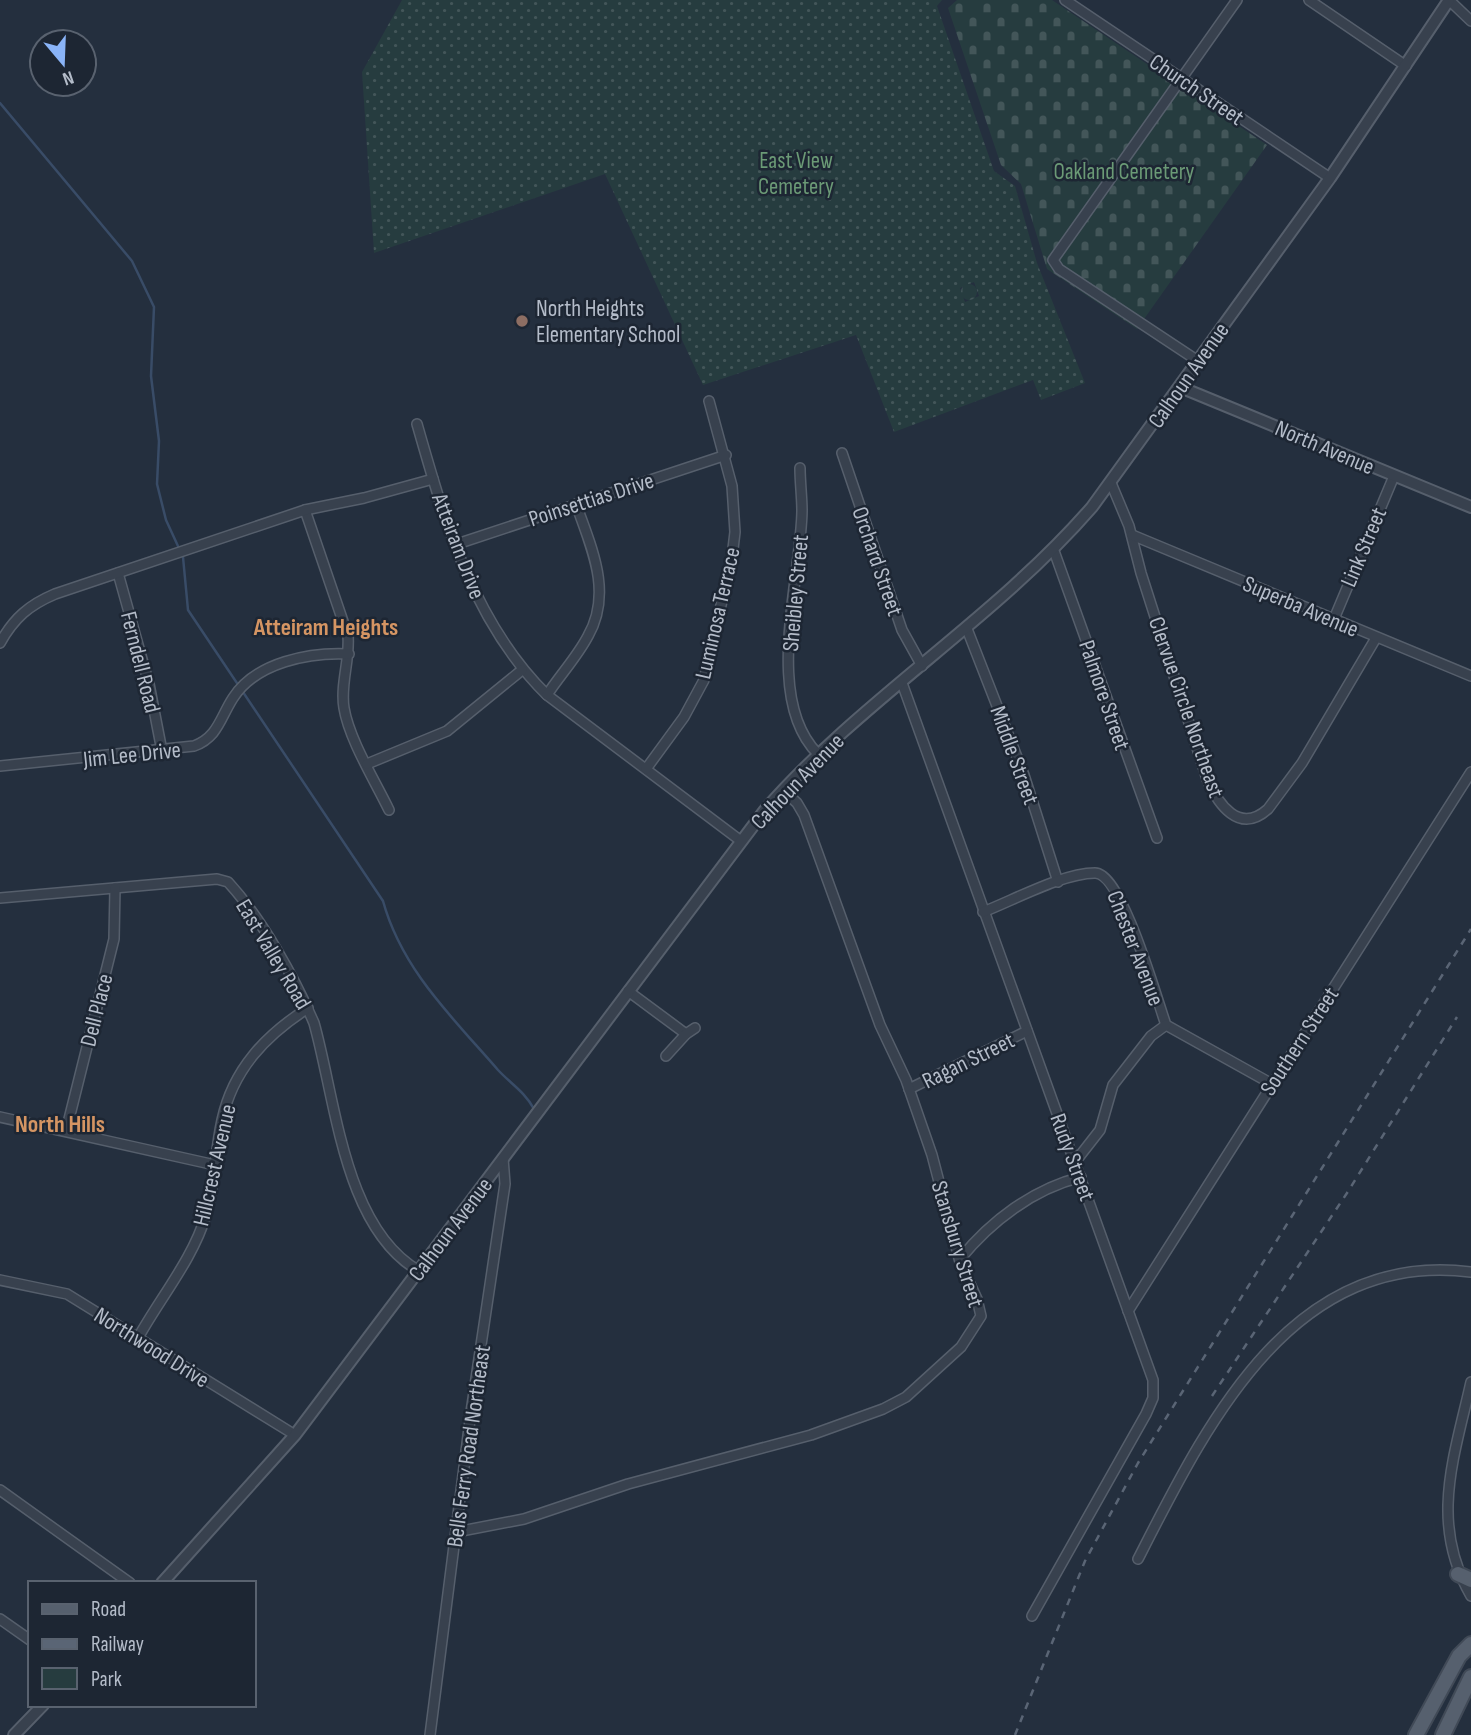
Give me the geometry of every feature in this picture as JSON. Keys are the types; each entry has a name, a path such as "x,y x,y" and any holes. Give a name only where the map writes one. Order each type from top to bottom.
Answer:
{"main road":[{"path":"1416,1735 1460,1656 1471,1644"},
{"path":"1443,1735 1470,1681"}],"street":[{"name":"Church Street","path":"1065,0 1330,178"},
{"path":"1198,361 1059,269 1053,260 1237,0"},
{"path":"1309,0 1406,65"},
{"path":"1449,0 1471,20"},
{"name":"Calhoun Avenue","path":"164,1581 295,1435 740,841 783,790 818,754 967,629 1054,551 1111,483 1330,178 1449,0"},
{"name":"North Avenue","path":"1180,387 1471,507"},
{"name":"Luminosa Terrace","path":"646,769 684,718 704,680 735,531 732,486 726,455 709,401"},
{"path":"418,424 433,479"},
{"name":"Orchard Street","path":"842,453 902,630 922,667"},
{"name":"Poinsettias Drive","path":"457,544 726,455"},
{"name":"Sheibley Street","path":"800,468 802,512 788,639 790,675 797,716 805,736 818,754"},
{"name":"Link Street","path":"1334,619 1394,475"},
{"name":"Atteiram Drive","path":"0,643 13,620 24,610 55,594 305,510 364,498 433,479 477,600 522,670 547,695 740,841"},
{"name":"Clervue Circle Northeast","path":"1111,483 1132,535 1141,573 1207,779 1220,806 1239,818 1261,816 1279,796 1302,763 1376,638"},
{"path":"547,695 589,636 600,605 600,574 576,504"},
{"path":"305,510 345,624 349,654 344,706 389,810"},
{"name":"Superba Avenue","path":"1132,535 1471,676"},
{"name":"Palmore Street","path":"1054,551 1157,838"},
{"name":"Ferndell Road","path":"118,573 149,684 162,751"},
{"name":"Middle Street","path":"967,629 1024,775 1058,882"},
{"name":"Jim Lee Drive","path":"0,766 187,748 209,739 216,733 232,698 251,678 310,655 349,654"},
{"path":"367,764 447,732 522,670"},
{"name":"Rudy Street","path":"902,683 1153,1380 1153,1398 1032,1616"},
{"name":"Southern Street","path":"1128,1311 1471,772"},
{"name":"Stansbury Street","path":"456,1532 524,1519 628,1484 811,1435 901,1400 961,1347 981,1316 977,1299 960,1259 932,1154 909,1089 880,1026 804,815 797,803 783,790"},
{"name":"Chester Avenue","path":"1058,882 1097,873 1107,876 1116,888 1137,941 1166,1026 1272,1084"},
{"name":"East Valley Road","path":"0,898 217,879 228,882 271,943 308,1008 320,1044 359,1200 376,1232 389,1247 419,1271"},
{"path":"983,912 1058,882"},
{"name":"Dell Place","path":"66,1131 114,939 114,888"},
{"path":"628,991 686,1034"},
{"name":"Hillcrest Avenue","path":"138,1338 198,1236 205,1216 222,1118 231,1091 245,1066 269,1037 308,1008"},
{"path":"1075,1162 1100,1130 1113,1086 1151,1036 1166,1026"},
{"path":"666,1056 695,1028"},
{"name":"Ragan Street","path":"909,1089 1027,1031"},
{"path":"0,1117 215,1165"},
{"name":"Bells Ferry Road Northeast","path":"430,1735 505,1184 503,1158"},
{"path":"960,1259 1007,1213 1063,1182 1081,1177"},
{"path":"1138,1559 1182,1475 1228,1399 1286,1331 1310,1311 1385,1278 1445,1269 1471,1272"},
{"name":"Northwood Drive","path":"0,1279 59,1290 295,1435"},
{"path":"1471,1382 1450,1475 1447,1504 1451,1554 1471,1596"},
{"path":"0,1490 127,1581"},
{"path":"0,1619 28,1639"},
{"path":"13,1735 41,1707"}],"green space":[{"name":"East View Cemetery","path":"402,0 942,0 937,6 994,171 1015,186 1037,263 1085,383 1041,400 1033,380 894,432 856,335 703,385 605,174 374,253 362,72","holes":["974,282 979,296 965,302 960,288"]},
{"name":"Oakland Cemetery","path":"957,0 1052,0 1267,145 1137,329 1047,269 1021,184 1001,165 948,8"},
{"path":"966,284 972,284 977,292 975,298 966,300 961,295 961,289"}],"waterway":[{"path":"0,103 132,261 154,307 151,376 159,441 157,484 166,520 183,557 188,610 383,901 392,926 416,971 447,1012 534,1109"}],"railway":[{"path":"1015,1735 1085,1561 1138,1463 1471,929"},
{"path":"1212,1396 1347,1193 1457,1017"}],"place":[{"name":"North Heights Elementary School","path":"522,321"}],"district":[{"name":"Atteiram Heights","path":"326,627"},
{"name":"North Hills","path":"60,1124"}]}
